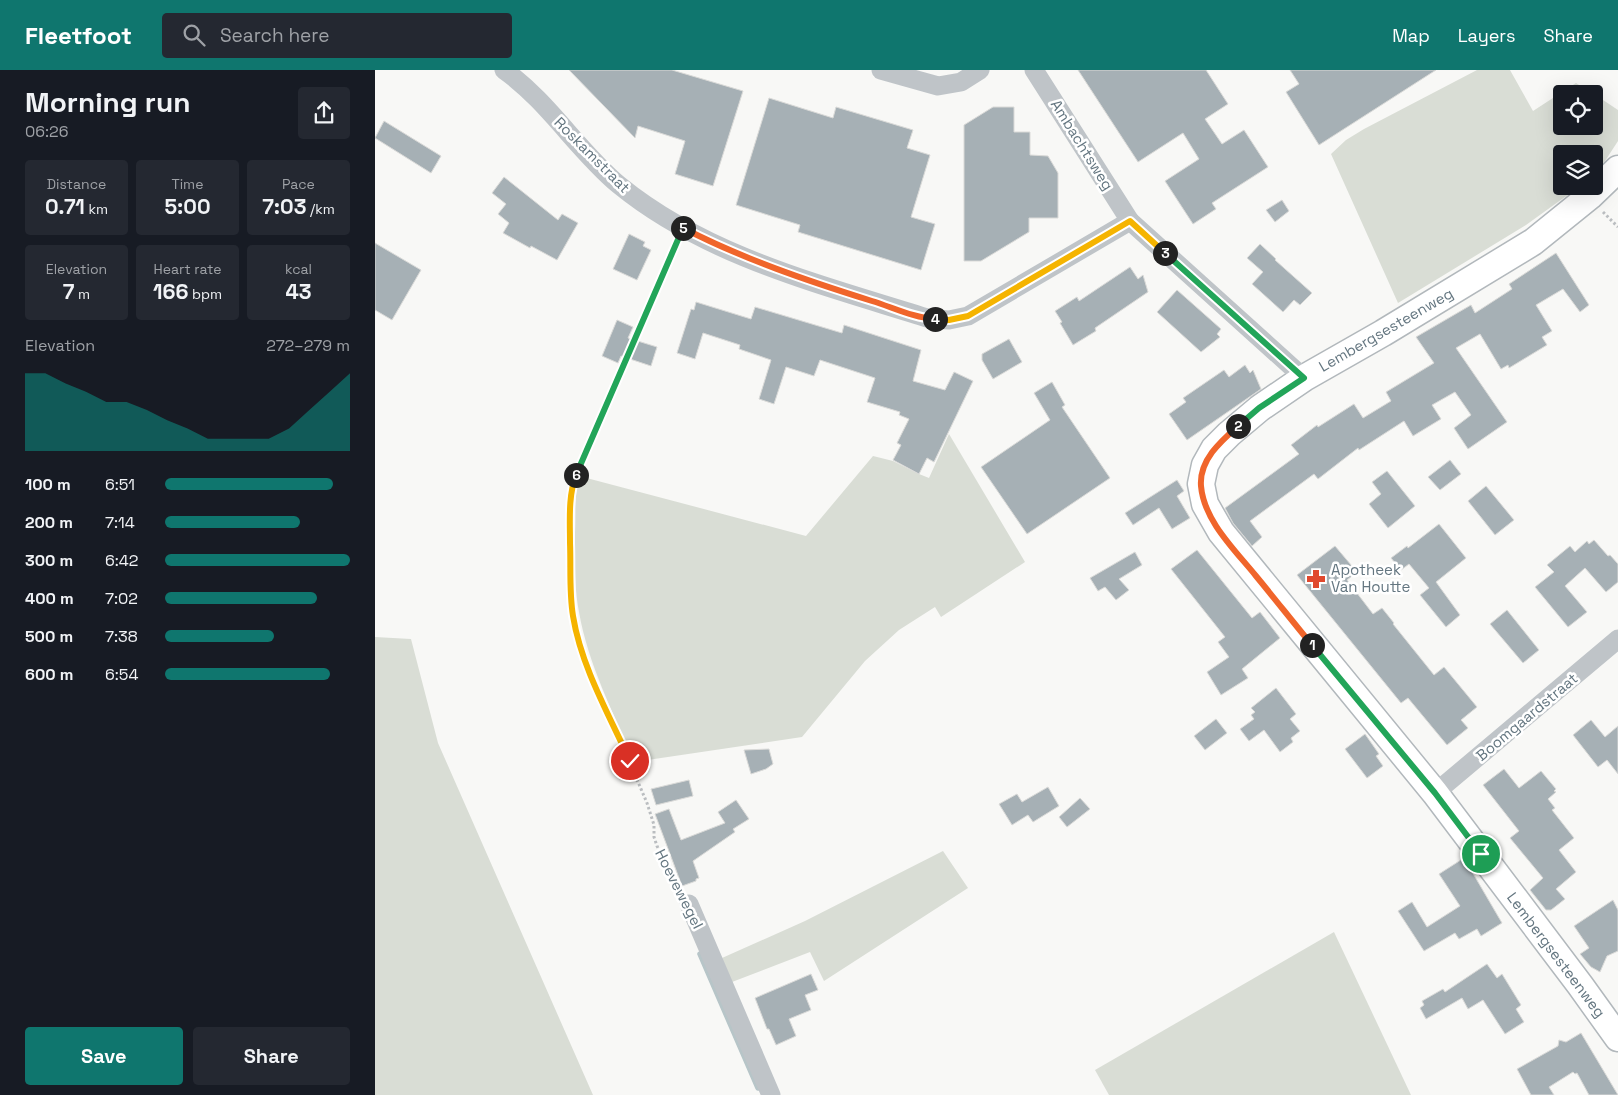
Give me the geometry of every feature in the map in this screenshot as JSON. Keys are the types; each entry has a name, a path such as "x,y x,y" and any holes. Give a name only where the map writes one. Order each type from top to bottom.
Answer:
{"street":[{"name":"Roskamstraat","path":"504,70 539,102 617,184 641,202 683,228 715,245 770,266 930,319 949,320 968,316 1130,221"},
{"path":"881,70 938,86 961,82 980,70"},
{"name":"Ambachtsweg","path":"1034,70 1130,221"},
{"name":"Lembergsesteenweg","path":"1618,170 1591,196 1533,242 1383,333 1304,378 1259,408 1214,449 1205,465 1201,484 1205,504 1227,540 1435,793 1581,985 1618,1038"},
{"path":"1130,221 1304,378"},
{"name":"Boomgaardstraat","path":"1435,793 1618,639"},
{"name":"Hoevewegel","path":"689,904 771,1095"}],"path":[{"name":"Hoevewegel","path":"683,228 573,484 570,518 570,590 576,630 590,670 647,803 654,825 653,837 663,861 689,904"}],"shaded area":[{"path":"1477,70 1510,70 1533,111 1553,98 1553,135 1603,135 1603,100 1618,110 1618,141 1603,163 1603,145 1553,145 1553,195 1568,195 1526,225 1398,303 1331,154 1346,140"},
{"path":"949,434 1025,562 941,617 935,607 899,630 865,661 802,737 634,762 595,670 583,631 577,602 575,553 576,497 579,476 806,536 873,456 893,461 929,478"},
{"path":"375,637 411,639 438,743 593,1095 375,1095"},
{"path":"943,851 968,888 824,981 810,952 732,982 722,958 805,921"},
{"path":"1334,932 1411,1095 1109,1095 1095,1070"}],"building":[{"path":"569,70 672,70 743,91 713,186 675,174 685,141 638,126 635,138"},
{"path":"1078,70 1206,70 1228,104 1205,119 1222,144 1244,130 1268,167 1212,203 1216,209 1193,224 1165,181 1199,159 1183,133 1138,162"},
{"path":"1290,70 1436,70 1319,145 1286,92 1299,84"},
{"path":"769,98 833,118 836,107 913,130 907,148 930,155 911,217 935,224 921,270 798,232 800,225 736,205"},
{"path":"993,107 1014,107 1014,132 1030,132 1030,155 1048,156 1058,173 1058,218 1029,218 1029,232 981,261 964,261 964,125"},
{"path":"384,121 441,156 431,173 375,138"},
{"path":"504,177 558,220 562,214 578,223 557,260 503,233 509,223 498,214 506,204 492,193"},
{"path":"1282,200 1289,211 1275,222 1266,210"},
{"path":"629,234 645,242 643,246 651,250 637,280 613,269"},
{"path":"375,243 421,270 392,320 375,310"},
{"path":"1260,244 1312,293 1300,305 1294,300 1283,312 1252,284 1263,272 1247,258"},
{"path":"1556,253 1589,305 1580,312 1563,289 1536,305 1552,331 1542,337 1547,345 1509,368 1508,365 1501,369 1480,334 1456,348 1507,422 1468,449 1454,428 1471,415 1455,392 1432,405 1441,419 1413,436 1404,421 1359,450 1358,448 1318,479 1314,474 1250,521 1262,537 1252,546 1233,523 1225,508 1299,454 1291,445 1317,425 1318,427 1354,404 1363,418 1391,401 1386,392 1434,363 1416,337 1471,305 1475,313 1512,289 1509,284"},
{"path":"1130,267 1138,279 1143,275 1148,292 1095,328 1096,331 1073,345 1055,311 1077,297 1079,301"},
{"path":"1177,290 1221,329 1217,334 1220,337 1201,352 1157,312"},
{"path":"696,302 751,319 755,307 842,333 844,325 921,350 913,381 945,390 954,372 973,381 934,462 927,458 919,474 893,460 901,445 897,443 909,419 899,415 900,412 867,402 875,378 820,360 814,376 786,367 774,404 759,399 771,360 739,349 740,345 703,333 695,359 677,353 691,309 694,310"},
{"path":"617,320 633,327 628,338 657,347 651,366 621,356 618,363 602,356"},
{"path":"1009,339 1022,362 993,379 982,360 982,354"},
{"path":"1245,365 1250,373 1253,370 1261,389 1187,440 1169,414 1186,402 1183,398 1224,370 1229,377"},
{"path":"1052,382 1065,405 1062,407 1110,478 1027,534 981,467 1050,420 1034,393"},
{"path":"1450,460 1461,474 1440,490 1428,477"},
{"path":"1387,471 1415,506 1388,528 1369,504 1381,494 1372,482"},
{"path":"1177,480 1184,491 1177,496 1190,518 1172,529 1159,508 1133,525 1125,513"},
{"path":"1486,486 1514,520 1495,535 1468,501"},
{"path":"1439,524 1466,558 1436,582 1460,615 1446,627 1420,595 1429,588 1409,564 1401,570 1391,558 1407,546 1408,548"},
{"path":"1594,540 1618,564 1618,582 1606,592 1585,568 1565,586 1587,612 1568,627 1535,587 1554,572 1547,565 1570,546 1575,552 1587,541 1589,544"},
{"path":"1335,546 1357,572 1347,580 1373,614 1382,608 1434,675 1444,667 1477,707 1461,720 1468,728 1447,745 1408,698 1401,703 1297,575"},
{"path":"1197,550 1252,618 1260,612 1280,638 1242,669 1248,678 1221,695 1207,672 1229,657 1218,642 1225,637 1171,569"},
{"path":"1135,552 1142,565 1119,579 1129,590 1116,600 1105,587 1098,591 1090,578"},
{"path":"1507,610 1539,650 1523,663 1490,624"},
{"path":"1276,688 1296,714 1290,719 1300,731 1291,738 1293,742 1280,752 1264,730 1249,741 1240,729 1254,719 1251,715 1255,712 1251,708"},
{"path":"1216,719 1227,733 1205,750 1194,736"},
{"path":"1591,720 1605,737 1618,726 1618,774 1607,760 1598,767 1573,735"},
{"path":"1365,734 1379,754 1376,756 1383,766 1367,778 1345,749"},
{"path":"769,749 773,764 766,769 751,774 744,750"},
{"path":"1504,769 1519,788 1541,771 1556,789 1554,791 1556,792 1548,799 1555,808 1552,810 1574,838 1559,850 1576,872 1556,889 1565,899 1551,910 1546,910 1530,890 1543,878 1510,838 1519,831 1483,785"},
{"path":"689,780 693,796 656,805 651,789"},
{"path":"1048,787 1059,806 1033,822 1028,815 1012,825 999,804 1017,794 1022,802"},
{"path":"1080,798 1090,809 1067,827 1059,817"},
{"path":"736,800 749,819 733,829 735,832 693,861 699,878 682,886 655,814 669,809 681,840 725,823 718,812"},
{"path":"1464,858 1502,923 1481,936 1477,929 1459,939 1455,933 1424,951 1398,911 1412,902 1427,927 1460,906 1439,874"},
{"path":"1613,900 1618,910 1618,951 1607,956 1600,972 1591,967 1580,954 1589,948 1574,926"},
{"path":"1487,964 1497,978 1502,974 1521,1005 1516,1009 1524,1022 1505,1034 1483,1000 1468,1009 1462,998 1426,1019 1420,1008 1424,1005 1422,1001 1443,989 1445,992"},
{"path":"811,974 818,990 805,995 811,1010 789,1019 796,1036 776,1045 769,1029 767,1029 755,998"},
{"path":"1581,1033 1618,1095 1589,1095 1577,1073 1573,1072 1549,1087 1554,1095 1531,1095 1517,1069 1558,1046 1559,1040 1566,1042"}],"waterway":[{"path":"700,954 758,1088"}],"place":[{"name":"Apotheek Van Houtte","path":"1316,579"}],"route":[{"path":"630,761 611,721 576,630 570,590 571,499 573,484 579,469 683,228 715,245 751,260 930,319 949,320 968,316 1130,221 1304,378 1259,408 1214,449 1205,465 1201,484 1205,504 1221,532 1314,648 1435,793 1481,854"}]}
